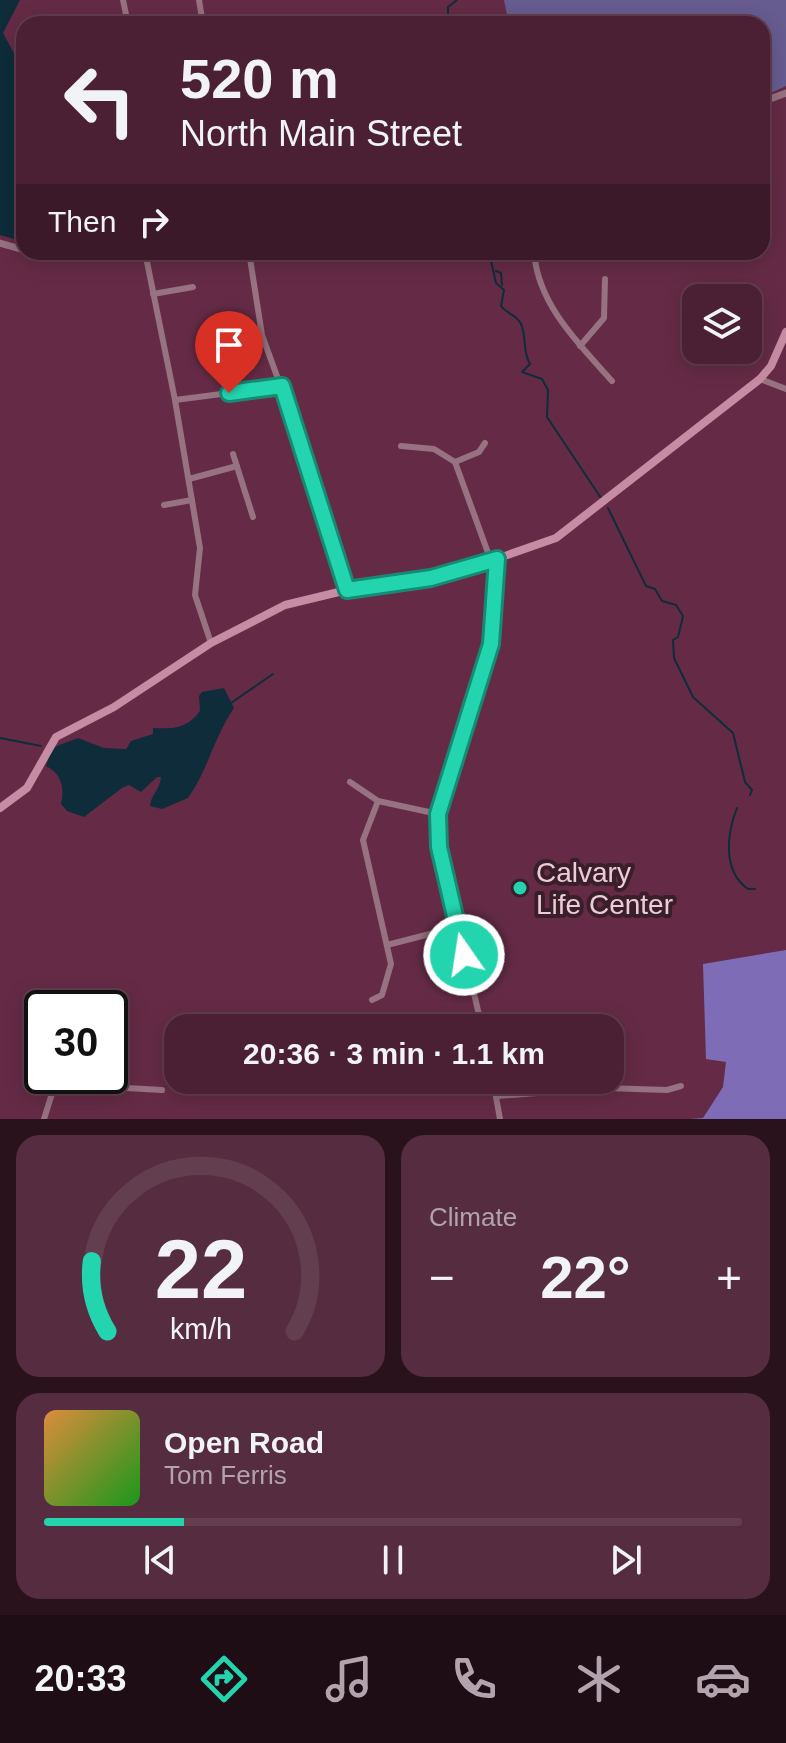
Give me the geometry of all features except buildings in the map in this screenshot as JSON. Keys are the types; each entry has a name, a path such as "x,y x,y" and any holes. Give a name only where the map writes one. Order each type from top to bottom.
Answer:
{"main road":[{"path":"0,808 27,788 56,737 114,707 211,643 285,605 347,590 431,578 556,538 583,520 760,379 771,366 786,332"}],"street":[{"path":"147,260 175,400 200,548 195,595 211,643"},
{"path":"250,260 262,335 282,386 347,590"},
{"path":"536,260 545,292 558,318 612,381"},
{"path":"580,346 604,318 605,279"},
{"path":"153,294 193,287"},
{"path":"760,379 786,389"},
{"path":"175,400 282,386"},
{"path":"455,462 479,452 485,443"},
{"path":"401,446 434,449 455,462 494,560 491,644 438,814 439,847 479,1014"},
{"path":"233,454 253,517"},
{"path":"189,479 237,466"},
{"path":"164,505 192,500"},
{"path":"350,782 378,801 438,814"},
{"path":"372,1000 382,995 391,964 363,840 378,801"},
{"path":"387,945 457,927"},
{"path":"44,1119 55,1084 162,1090"},
{"path":"500,1119 497,1096 605,1088 667,1090 681,1086"}],"shaded area":[{"path":"504,0 786,0 786,86 770,93 770,16 507,16"},
{"path":"786,950 786,1119 690,1119 703,1118 723,1087 726,1062 706,1059 703,964"}],"water":[{"path":"0,0 20,0 3,33 16,57 16,239 0,235"},
{"path":"224,688 234,708 188,798 162,809 150,806 161,777 157,777 141,792 129,785 122,788 84,817 67,811 61,804 61,782 46,766 52,748 78,738 104,748 126,749 131,741 153,734 153,728 184,725 200,711 199,696 202,692"}],"waterway":[{"path":"448,16 448,7 457,0"},
{"path":"491,260 496,283 504,290 501,306 517,319 523,329 530,364 522,372 542,379 548,390 547,417 601,498"},
{"path":"496,271 501,273 502,285"},
{"path":"608,508 646,586 655,589 662,601 676,605 683,616 678,637 673,640 674,658 693,697 733,733 745,782 752,790 750,795"},
{"path":"231,703 273,674"},
{"path":"0,738 41,746"},
{"path":"737,808 729,840 730,862 740,881 748,889 755,889"}],"place":[{"name":"Calvary Life Center","path":"520,888"}],"route":[{"path":"229,393 282,386 314,478 347,590 431,578 497,559 491,644 438,814 439,847 464,955"}]}
